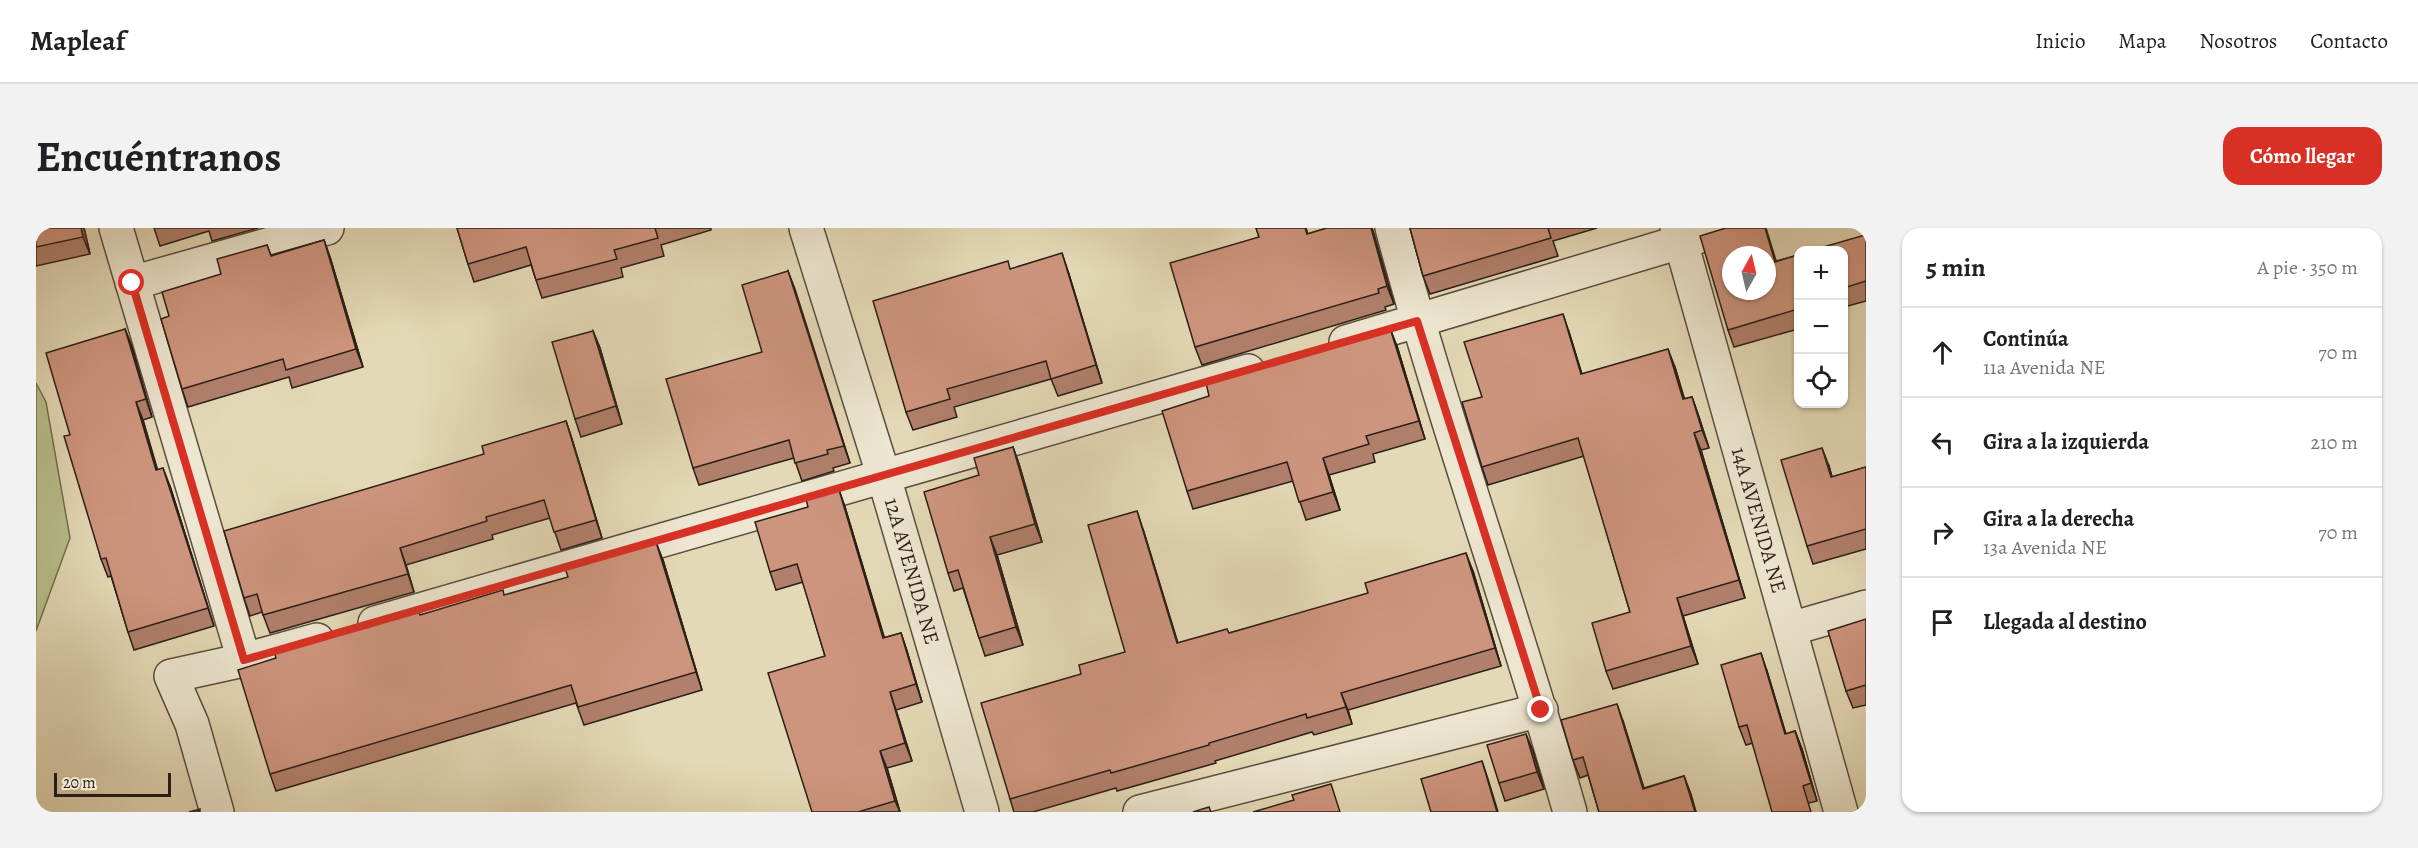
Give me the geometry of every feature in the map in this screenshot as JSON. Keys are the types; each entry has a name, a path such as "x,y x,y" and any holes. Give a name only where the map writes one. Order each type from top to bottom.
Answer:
{"street":[{"path":"116,228 244,660"},
{"path":"132,283 327,228"},
{"name":"12A AVENIDA NE","path":"806,228 884,477 982,812"},
{"path":"1392,228 1417,321 1541,710 1570,812"},
{"path":"1315,351 1417,321 1679,235 1727,228"},
{"name":"14A AVENIDA NE","path":"1679,235 1841,812"},
{"path":"217,812 192,724 171,676 244,660 1281,361"},
{"path":"1790,629 1866,607"},
{"path":"1140,812 1541,710"}],"green space":[{"path":"36,383 46,402 70,538 36,631"}],"building":[{"path":"36,228 81,228 83,237 36,247"},
{"path":"457,228 655,228 658,238 614,250 617,259 536,280 526,247 468,264"},
{"path":"1256,228 1305,228 1307,234 1327,228 1371,228 1387,286 1378,289 1379,293 1195,347 1170,263 1259,237"},
{"path":"1410,228 1548,228 1551,238 1423,276"},
{"path":"1726,228 1765,228 1770,246 1722,246 1722,300 1776,300 1776,262 1794,256 1794,310 1728,330 1700,236"},
{"path":"1863,228 1866,228 1866,281 1848,287 1848,246 1827,246 1865,235"},
{"path":"324,240 356,349 286,370 283,359 182,389 161,319 169,316 162,292 221,274 217,259 267,245 271,256"},
{"path":"1062,253 1096,365 1051,379 1046,361 947,389 950,399 906,412 873,301 1008,261 1010,269"},
{"path":"788,271 844,446 827,450 828,454 795,463 789,440 693,468 666,379 762,352 742,285"},
{"path":"1563,314 1581,374 1668,349 1683,399 1692,397 1702,430 1694,433 1739,580 1677,598 1691,646 1606,671 1592,623 1630,612 1578,438 1482,467 1462,402 1482,397 1464,342"},
{"path":"1390,328 1419,421 1366,436 1369,444 1323,458 1333,492 1299,502 1287,462 1187,491 1162,411 1209,396 1206,383"},
{"path":"125,329 146,399 136,402 156,470 163,468 208,608 128,632 106,558 101,559 64,436 70,435 46,353"},
{"path":"593,331 616,406 575,419 552,342"},
{"path":"566,421 596,520 554,532 544,500 486,517 487,521 400,548 408,574 263,615 257,594 244,598 224,531 484,454 482,446"},
{"path":"1013,447 1035,524 990,537 1016,627 979,638 958,570 948,573 924,492 979,475 974,458"},
{"path":"1822,448 1831,477 1866,467 1866,529 1807,546 1781,460"},
{"path":"839,490 883,638 901,633 916,684 890,692 905,743 880,751 895,801 858,812 812,812 768,673 825,656 797,564 770,572 755,522 808,507 806,499"},
{"path":"1137,511 1177,643 1227,629 1229,633 1368,593 1365,583 1466,553 1495,648 1341,693 1346,707 1307,718 1306,714 1209,743 1209,745 1010,799 981,703 1081,674 1079,665 1125,652 1088,525"},
{"path":"656,542 696,672 578,707 571,685 270,774 238,670 276,658 274,651 419,610 420,615 503,590 504,595 568,577 565,568"},
{"path":"1866,619 1866,685 1846,691 1828,631"},
{"path":"1761,653 1785,734 1795,731 1811,783 1803,786 1811,812 1772,812 1747,725 1739,727 1721,665"},
{"path":"1617,704 1643,789 1684,776 1695,812 1599,812 1583,757 1573,760 1561,720"},
{"path":"1526,734 1537,772 1499,783 1487,745"},
{"path":"1482,761 1497,812 1431,812 1421,779"},
{"path":"1331,784 1340,812 1253,812 1294,800 1292,795"},
{"path":"1209,807 1211,812 1193,812"}],"route":[{"path":"132,283 244,660 770,510 1417,321 1541,710"}]}
